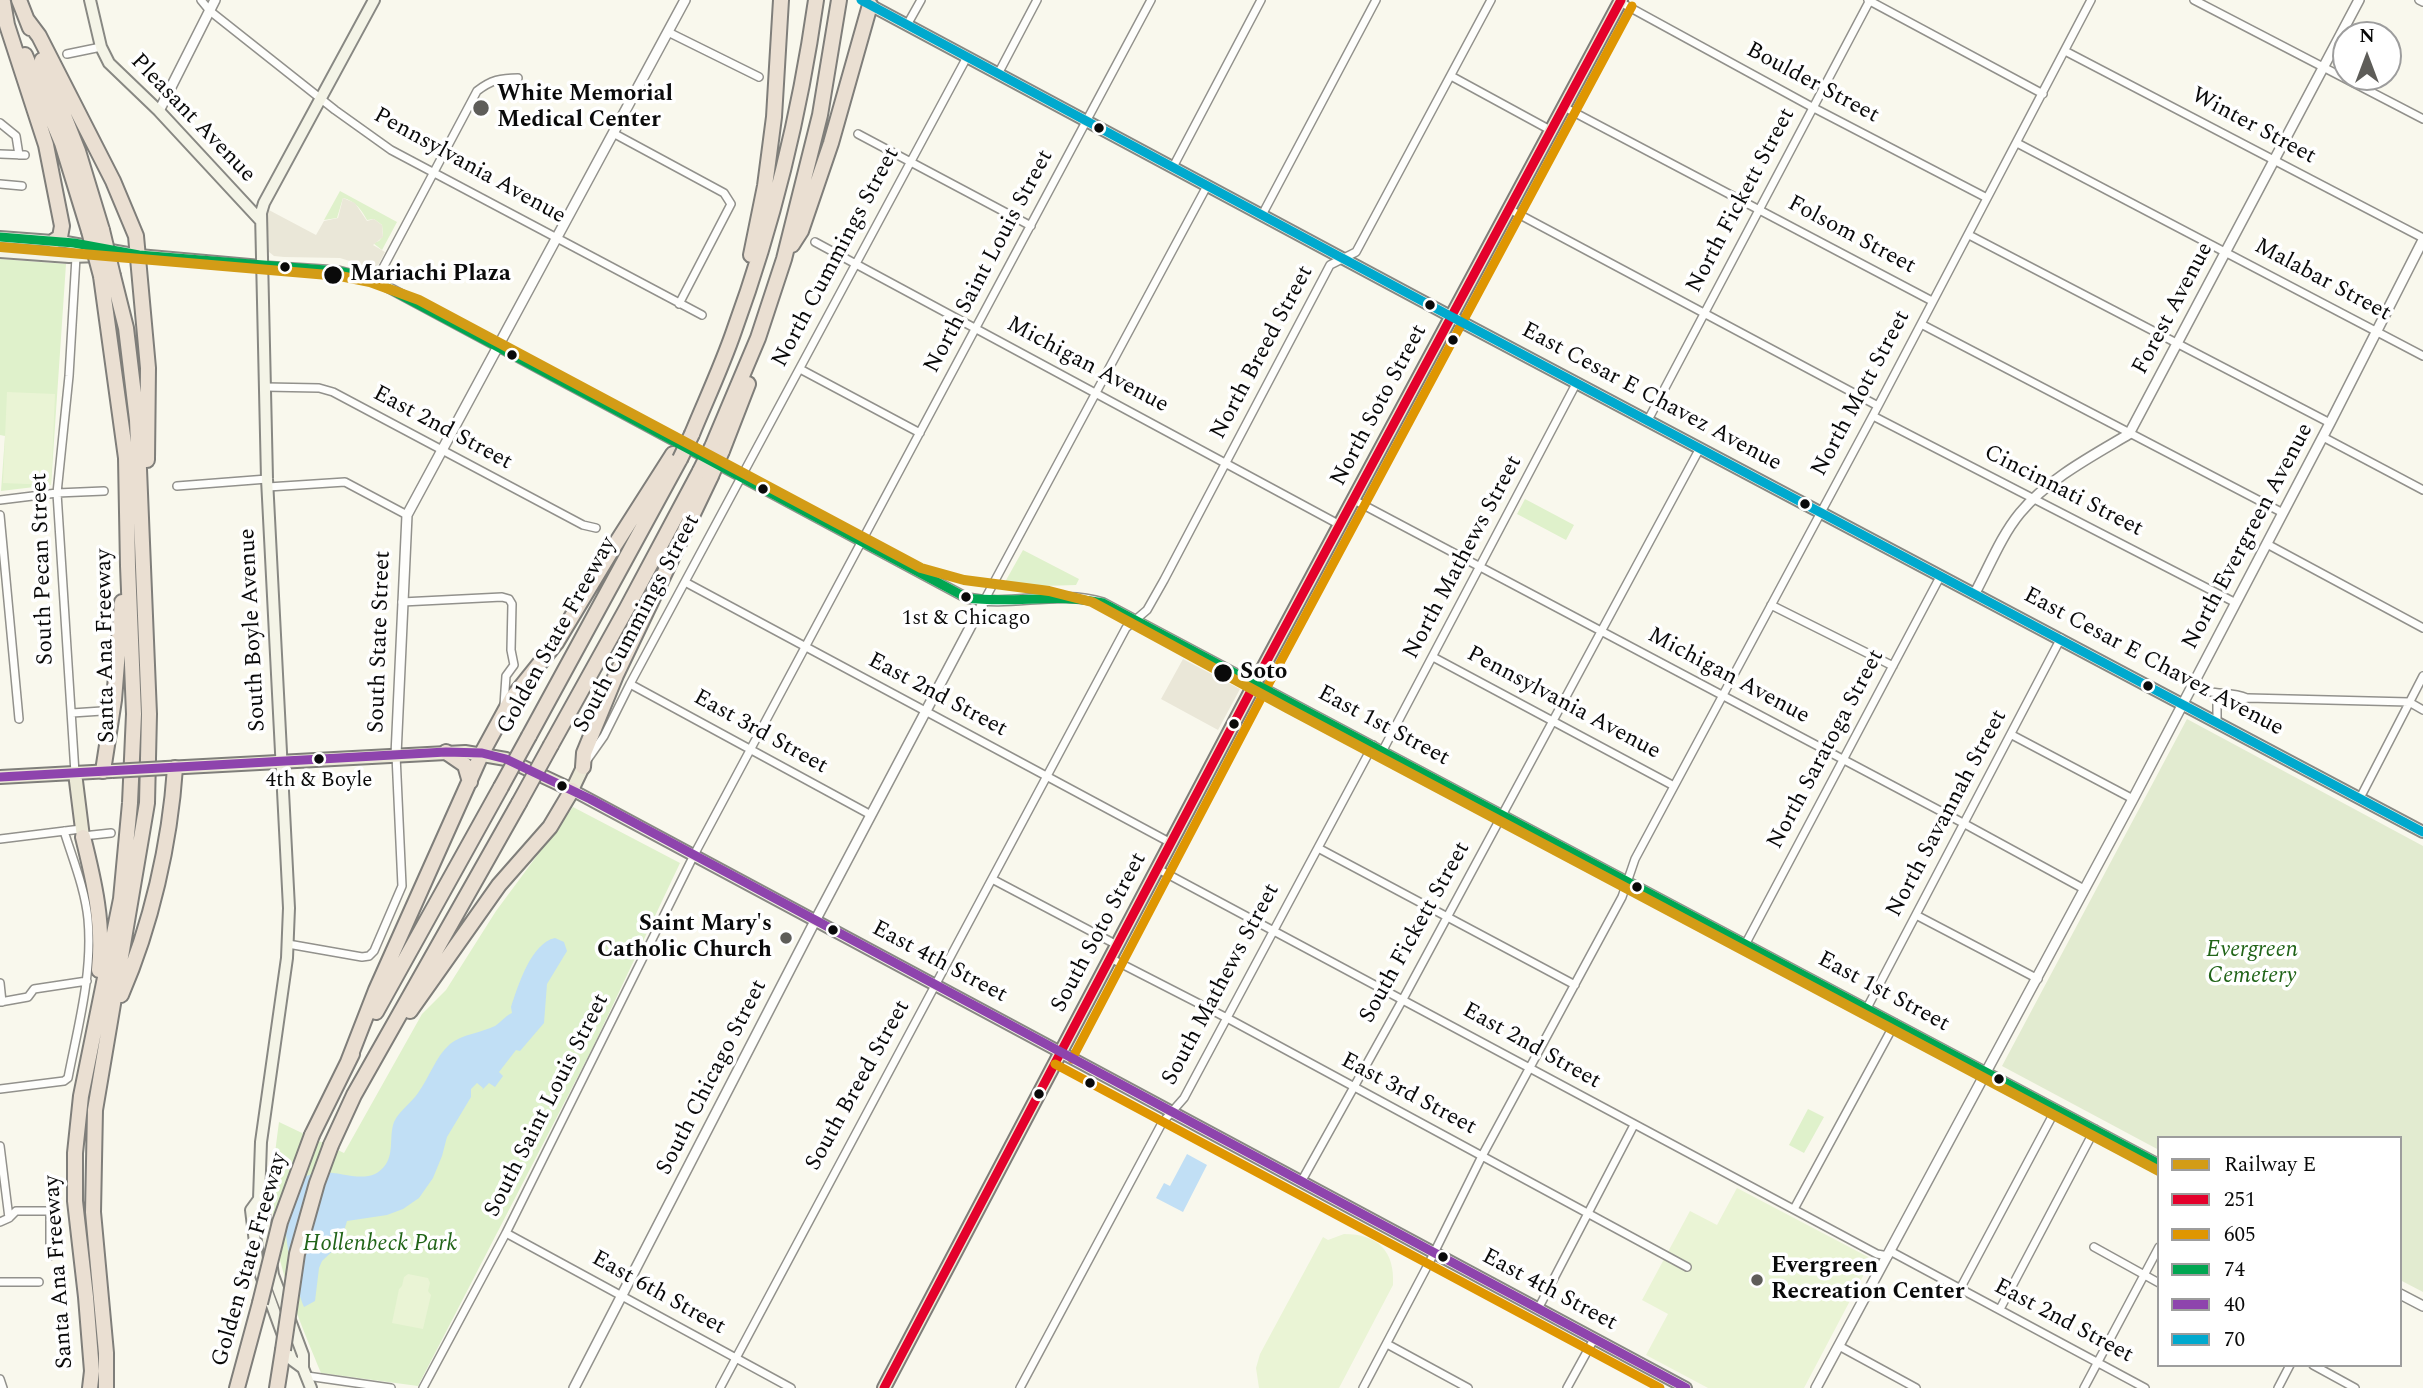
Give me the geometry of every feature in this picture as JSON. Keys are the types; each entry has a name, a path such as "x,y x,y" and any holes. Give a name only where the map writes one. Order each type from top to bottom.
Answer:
{"highway":[{"name":"Santa Ana Freeway","path":"19,0 78,151 107,276 126,328 137,420 149,714 147,803 95,1110 92,1148 93,1212 106,1353 106,1388"},
{"path":"734,331 765,187 774,117 781,0"},
{"name":"Golden State Freeway","path":"237,1388 281,1222 312,1135 348,1062 529,736 691,431 734,331 770,221 798,107 816,0"},
{"name":"Golden State Freeway","path":"277,1388 297,1254 317,1183 354,1095 627,608 706,473 717,449 784,259 820,116 839,0"},
{"name":"Santa Ana Freeway","path":"3,1 96,231"},
{"path":"3,1 7,25 46,145 62,226 60,237 54,240"},
{"path":"784,259 801,231 831,143 865,2"},
{"path":"27,20 39,36 131,220 139,255 148,368 148,465 140,495"},
{"name":"Santa Ana Freeway","path":"90,1388 92,1371 75,1201 75,1153 82,1096 121,899 130,803 134,714 127,458 107,276"},
{"path":"348,1062 376,990 482,753 520,686 556,643 627,525 676,456"},
{"path":"583,767 584,753 616,675 706,473"},
{"path":"107,771 121,603 128,566"},
{"path":"446,752 465,765 470,782"},
{"path":"111,1016 128,979 146,926 169,828 171,768"},
{"path":"394,1027 417,1005 484,906 550,827 572,790"},
{"path":"82,833 101,925 100,957 82,1096"},
{"path":"106,1353 113,1372 114,1388"}],"main road":[{"name":"Pleasant Avenue","path":"90,0 109,63 159,111 261,221"},
{"name":"South Boyle Avenue","path":"311,1388 305,1372 292,1360 258,1267 251,1210 259,1199 261,1142 288,944 289,901 267,483 261,221 264,203 372,1"},
{"name":"North Soto Street","path":"1255,683 1621,1"},
{"name":"East Cesar E Chavez Avenue","path":"865,2 2423,832"},
{"name":"East 1st Street","path":"0,237 54,240 139,255 261,266"},
{"name":"East 1st Street","path":"0,252 76,257 139,255"},
{"name":"South Soto Street","path":"884,1388 1255,683"},
{"name":"East 4th Street","path":"0,776 446,752 482,753 506,759 572,790 694,855 1686,1388"},
{"name":"South Cummings Street","path":"572,790 583,767"},
{"name":"South Pecan Street","path":"75,773 82,833"}],"street":[{"name":"Pennsylvania Avenue","path":"201,0 210,11 374,139 702,316"},
{"path":"159,111 215,0"},
{"name":"South State Street","path":"288,944 369,956 378,943 402,886 396,755 407,515 685,0"},
{"path":"907,25 921,0"},
{"path":"998,74 1037,0"},
{"name":"North Saint Louis Street","path":"861,541 1151,0"},
{"path":"1173,167 1261,0"},
{"path":"1262,215 1376,0"},
{"name":"North Breed Street","path":"1136,620 1147,610 1330,265 1356,252 1491,0"},
{"path":"1869,0 2043,94"},
{"name":"North Fickett Street","path":"1648,420 1869,0"},
{"name":"North Mott Street","path":"1363,1388 1482,1156 1622,897 1630,869 1873,416 2091,0"},
{"path":"2194,0 2423,119"},
{"name":"Forest Avenue","path":"2129,434 2359,0"},
{"name":"Boulder Street","path":"1621,1 1812,107 1987,198"},
{"path":"668,32 759,77"},
{"path":"67,54 102,47"},
{"name":"Winter Street","path":"2065,51 2423,239"},
{"name":"North Cummings Street","path":"741,477 967,57"},
{"path":"1451,76 1552,131"},
{"path":"376,281 477,91 488,82 517,78"},
{"name":"Folsom Street","path":"1564,107 1933,301"},
{"path":"0,122 16,136 22,155 0,154"},
{"path":"613,133 729,198 731,204 679,304"},
{"path":"858,134 1031,226"},
{"name":"Malabar Street","path":"2017,143 2423,356"},
{"path":"0,184 22,186"},
{"path":"985,601 1207,186"},
{"path":"1509,209 1878,406"},
{"path":"1969,234 2330,423"},
{"name":"North Evergreen Avenue","path":"1816,1388 2193,686 2423,239"},
{"name":"Michigan Avenue","path":"815,242 1341,525"},
{"name":"South Pecan Street","path":"75,773 57,493 69,376 76,257"},
{"name":"East 1st Street","path":"261,266 338,271 376,281 967,597 985,601 1080,597 1103,603 2157,1163"},
{"path":"1921,324 2283,513"},
{"path":"800,369 920,433"},
{"name":"North Mathews Street","path":"1378,748 1433,657 1577,382"},
{"name":"East 2nd Street","path":"265,387 319,388 333,392 583,525 596,528"},
{"name":"Cincinnati Street","path":"1873,416 2236,603"},
{"path":"1975,593 2009,529 2034,498 2129,434"},
{"path":"2323,437 2423,491"},
{"path":"1503,814 1700,447"},
{"name":"South Cummings Street","path":"583,767 604,736 741,477"},
{"path":"177,486 345,482 407,515"},
{"path":"0,500 104,491"},
{"name":"Michigan Avenue","path":"1354,500 2084,889"},
{"path":"0,515 19,719"},
{"name":"South Saint Louis Street","path":"424,1388 506,1233 694,855 861,541"},
{"path":"2267,544 2423,628"},
{"name":"North Saratoga Street","path":"1746,943 1941,575"},
{"name":"East 2nd Street","path":"685,582 1171,843"},
{"path":"402,602 502,597 509,599 512,604 511,650 514,665 506,676 503,715"},
{"name":"South Chicago Street","path":"574,1388 985,601"},
{"path":"1771,605 1893,666"},
{"name":"South Breed Street","path":"720,1388 1126,628 1136,620"},
{"name":"North Savannah Street","path":"1867,1008 2061,638"},
{"name":"Pennsylvania Avenue","path":"1433,657 1674,786"},
{"path":"2360,798 2423,676"},
{"name":"East 3rd Street","path":"630,684 871,815"},
{"path":"2193,686 2208,693 2241,695 2248,698"},
{"path":"2217,721 2217,704 2221,701 2248,698 2409,702 2423,710"},
{"path":"72,713 102,711"},
{"path":"2012,735 2133,799"},
{"name":"South Mathews Street","path":"1020,1388 1162,1123 1184,1098 1318,848 1378,748"},
{"name":"South Fickett Street","path":"1301,1182 1503,814"},
{"path":"0,1089 64,1081 68,1078 87,981 88,918 82,888 64,831"},
{"path":"0,839 64,831 111,833"},
{"path":"1318,848 1575,985"},
{"name":"East 2nd Street","path":"1158,869 1877,1254 1889,1253 2145,1388"},
{"path":"992,879 1117,945"},
{"path":"1916,915 2038,979"},
{"name":"East 3rd Street","path":"1110,958 1227,1018 1687,1267"},
{"path":"0,983 1,1002 28,997 34,989 87,981"},
{"path":"1794,1209 1895,1023"},
{"path":"1959,1289 2056,1109"},
{"path":"1538,1308 1634,1125"},
{"path":"2000,1310 2095,1129"},
{"path":"0,1149 9,1218"},
{"path":"0,1222 16,1211 50,1212 50,1256"},
{"name":"East 6th Street","path":"506,1233 792,1388"},
{"path":"2094,1247 2157,1282"},
{"path":"2084,1388 2157,1251"},
{"path":"0,1282 39,1282"},
{"path":"2402,1295 2423,1306"},
{"path":"1567,1388 1594,1339"},
{"path":"1387,1344 1468,1388"},
{"path":"1839,1346 1916,1388"},
{"path":"2278,1388 2289,1367"},
{"path":"2317,1367 2355,1388"},
{"path":"305,1372 391,1388"},
{"path":"0,1379 4,1388"}],"green space":[{"path":"340,191 397,222 382,250 373,243 383,236 382,225 374,219 367,220 351,201 343,198 337,218 324,220"},
{"path":"0,259 66,264 51,485 1,491 5,436 0,435"},
{"path":"7,392 55,394 51,485 3,483"},
{"path":"1525,499 1574,525 1566,540 1517,514"},
{"path":"1023,550 1079,579 1076,585 1008,587 1005,582"},
{"name":"Evergreen Cemetery","path":"2187,719 2423,846 2423,1292 2402,1281 2402,1136 2157,1136 2157,1149 2002,1066"},
{"name":"Hollenbeck Park","path":"573,807 680,863 593,1047 418,1386 321,1373 288,1287 275,1234 272,1192 279,1122 344,1153 422,1014 446,990 496,911"},
{"path":"1808,1109 1824,1117 1804,1153 1789,1145"},
{"name":"Evergreen Recreation Center","path":"1737,1188 1872,1259 1804,1388 1708,1388 1646,1355 1668,1314 1642,1300 1690,1211 1717,1225"},
{"path":"1344,1234 1366,1237 1382,1247 1391,1263 1393,1285 1339,1388 1259,1388 1256,1368 1260,1354 1323,1237 1328,1240"},
{"path":"408,1274 428,1278 430,1283 428,1291 431,1295 423,1329 392,1323 399,1289"}],"shaded area":[{"name":"Mariachi Plaza","path":"343,198 355,203 367,221 374,219 382,225 383,237 373,245 385,252 377,267 372,268 340,258 284,257 274,256 269,252 267,209 316,235 324,221 338,218"},
{"path":"1183,659 1240,689 1218,730 1161,699"}],"water":[{"path":"555,938 564,942 567,951 547,984 544,1023 520,1051 516,1050 499,1072 503,1076 495,1087 489,1083 482,1090 477,1083 471,1089 471,1097 447,1137 433,1178 419,1198 403,1209 387,1215 347,1221 340,1244 322,1261 319,1268 315,1301 304,1307 286,1232 286,1211 290,1194 300,1180 316,1173 363,1177 379,1171 388,1159 394,1122 418,1093 441,1055 455,1041 495,1026 512,1013 511,1007 517,988 532,956"},
{"path":"1187,1154 1207,1165 1183,1212 1156,1198 1164,1183 1170,1186"}],"rail line":[{"name":"E","path":"0,247 340,276 370,282 419,300 921,568 964,580 1049,591 1092,602 2157,1170"}],"transit line":[{"name":"70","path":"861,0 2423,832"},
{"name":"251","path":"884,1388 1255,683 1621,0"},
{"name":"605","path":"1072,1059 1266,689 1632,6"},
{"name":"74","path":"0,237 74,243 139,255 338,271 367,277 967,598 1069,599 1103,603 2157,1163"},
{"name":"40","path":"0,777 446,752 482,753 506,759 590,799 1686,1388"},
{"name":"605","path":"1055,1064 1660,1388"}],"place":[{"name":"White Memorial Medical Center","path":"481,108"},
{"name":"Mariachi Plaza","path":"333,275"},
{"name":"1st & Chicago","path":"966,597"},
{"name":"Soto","path":"1223,673"},
{"name":"4th & Boyle","path":"319,759"},
{"name":"Saint Mary's Catholic Church","path":"786,938"},
{"name":"Evergreen Recreation Center","path":"1757,1280"}]}
